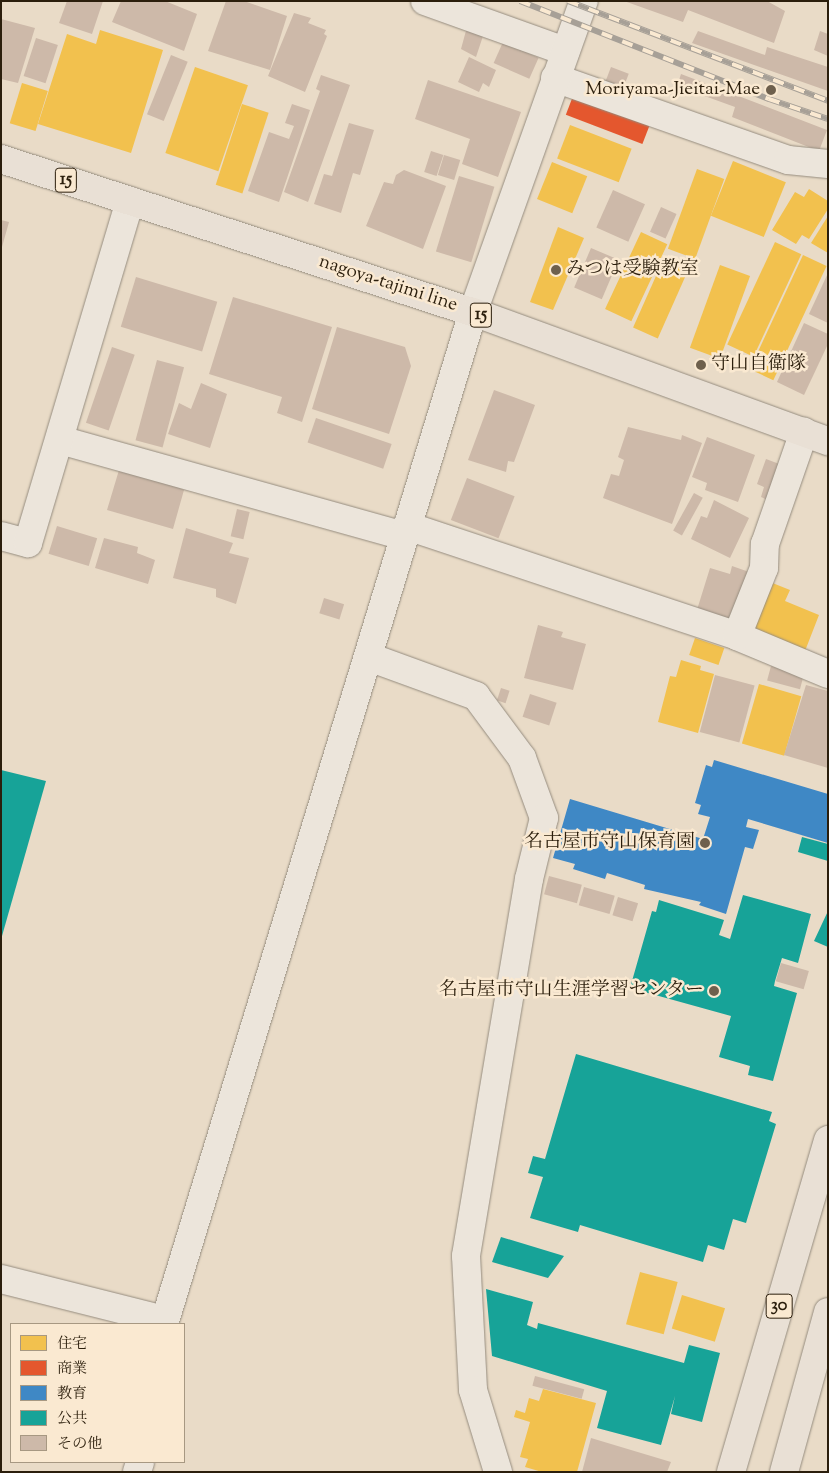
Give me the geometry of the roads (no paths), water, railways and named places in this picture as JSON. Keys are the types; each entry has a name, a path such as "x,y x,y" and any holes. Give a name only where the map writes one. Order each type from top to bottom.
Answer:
{"main road":[{"name":"nagoya-tajimi line","path":"1,160 474,312 816,436"},
{"name":"30","path":"731,1472 828,1140"},
{"path":"784,1472 822,1350 828,1312"}],"street":[{"path":"425,1 564,51"},
{"path":"1,1279 164,1322 474,312 564,51 584,1"},
{"path":"556,78 788,160 828,164"},
{"path":"1,536 28,543 130,201"},
{"path":"736,636 764,568 764,544 816,436"},
{"path":"60,440 406,531 736,636 828,674"},
{"path":"369,658 476,696 522,758 544,818 529,879 466,1256 473,1390 498,1472"}],"railway":[{"path":"520,1 769,99 828,119"},
{"path":"568,1 828,101"}],"place":[{"name":"Moriyama-Jieitai-Mae","path":"771,90"},
{"name":"みつは受験教室","path":"556,270"},
{"name":"守山自衛隊","path":"701,365"},
{"name":"名古屋市守山保育園","path":"705,843"},
{"name":"名古屋市守山生涯学習センター","path":"714,991"}]}
